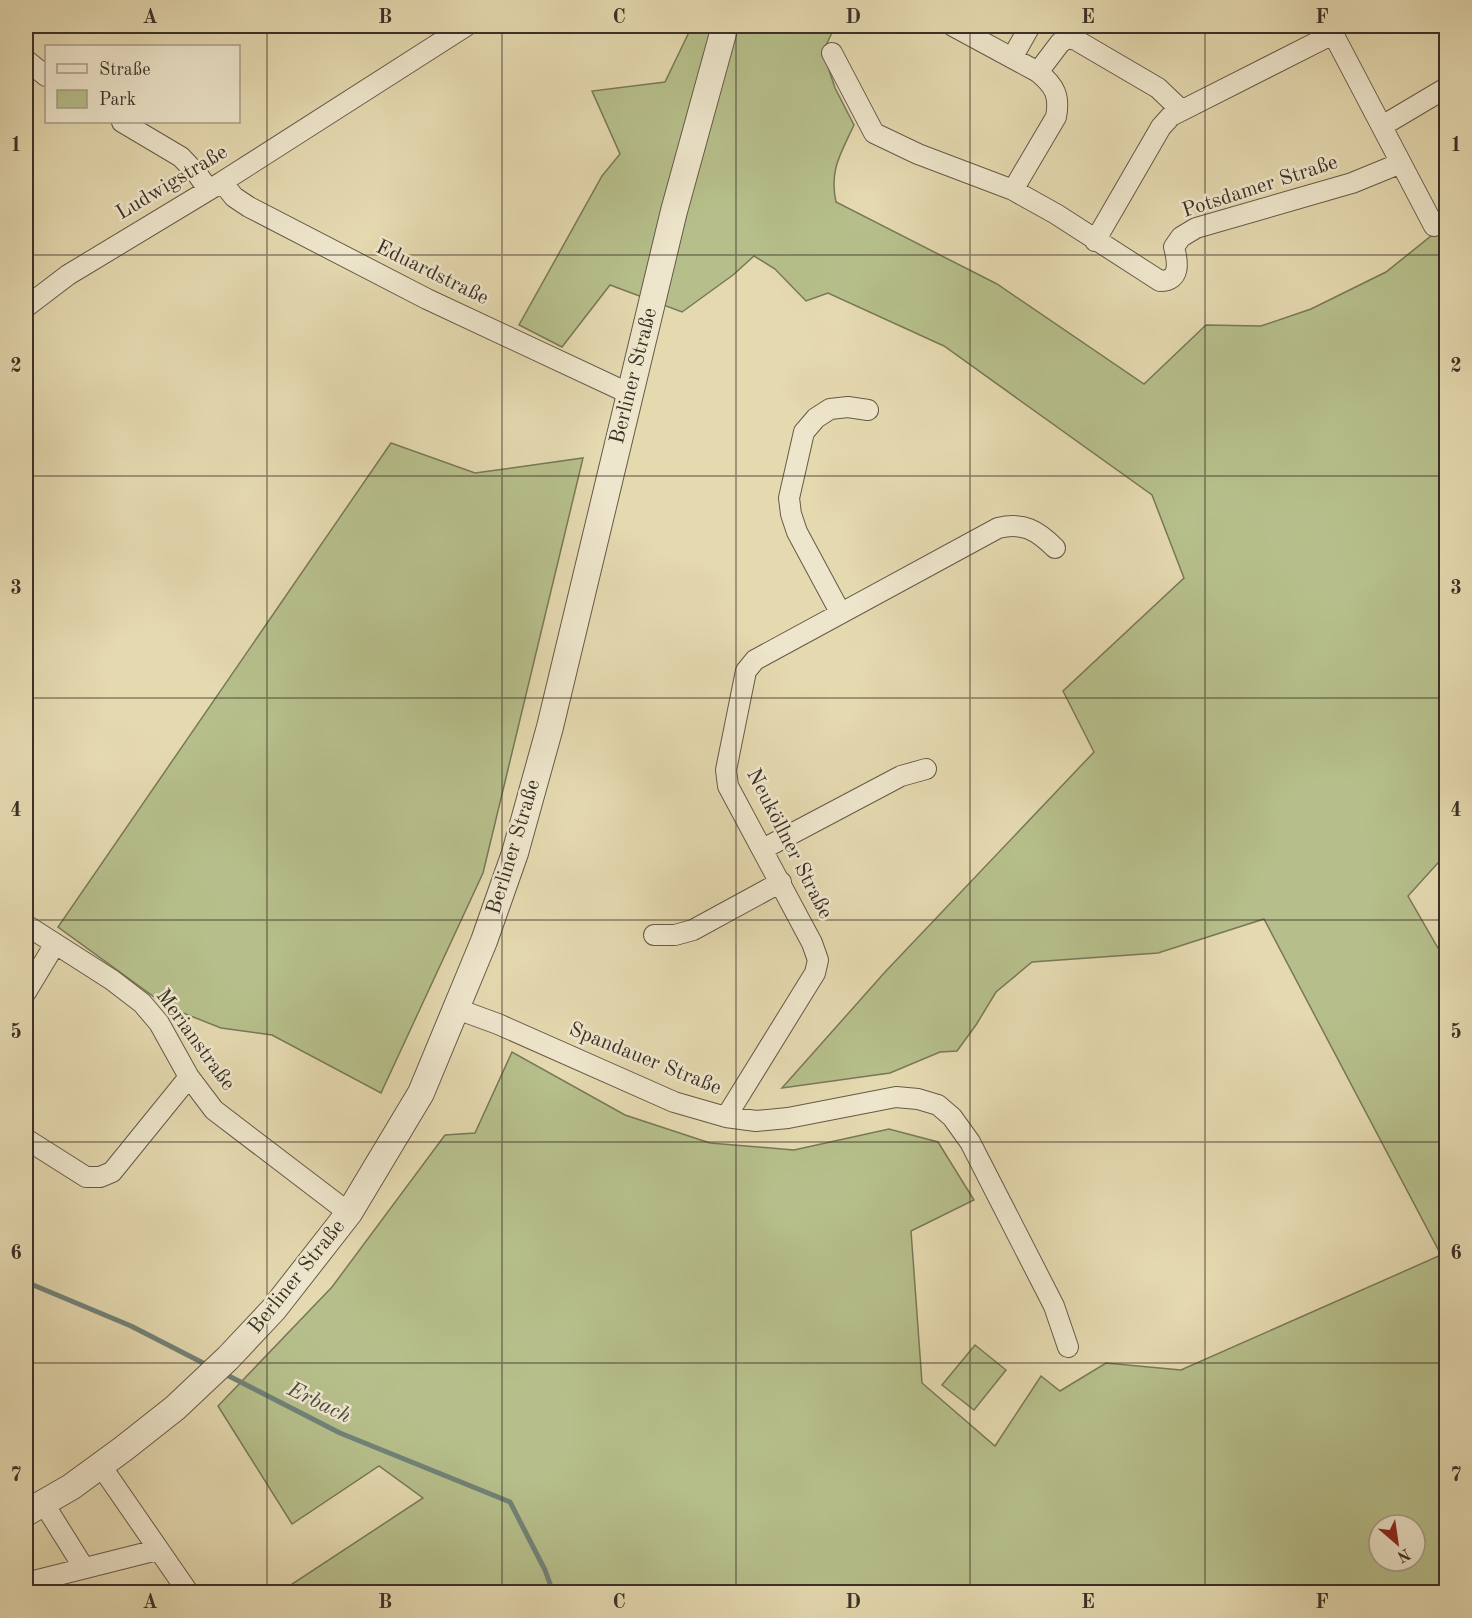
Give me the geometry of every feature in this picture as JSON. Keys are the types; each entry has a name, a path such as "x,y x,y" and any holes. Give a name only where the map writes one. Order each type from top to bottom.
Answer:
{"street":[{"name":"Ludwigstraße","path":"26,307 69,275 466,26"},
{"name":"Berliner Straße","path":"35,1508 101,1466 175,1408 228,1358 274,1309 349,1213 420,1093 484,941 521,830 550,727 674,211 725,26"},
{"path":"952,26 1038,72 1050,82 1056,94 1059,105 1056,117 1012,190"},
{"path":"1011,58 1030,26"},
{"path":"832,53 874,133 918,154 1012,190 1056,214 1095,241 1161,127 1181,110 1331,30 1434,226"},
{"path":"1038,72 1060,43 1067,38 1076,40 1158,88 1181,110"},
{"path":"26,60 45,75"},
{"path":"1382,126 1446,88"},
{"name":"Eduardstraße","path":"124,123 181,157 198,175 249,207 427,299 630,394"},
{"name":"Potsdamer Straße","path":"1095,241 1156,280 1166,281 1178,270 1174,247 1181,237 1196,228 1352,183 1401,163"},
{"path":"840,612 797,532 789,498 804,432 816,418 830,409 848,407 868,410"},
{"name":"Neuköllner Straße","path":"726,1117 815,973 818,960 812,943 781,882 728,786 726,770 746,671 754,660 998,528 1013,524 1031,529 1055,548"},
{"path":"762,849 901,776 926,769"},
{"path":"654,935 675,935 693,930 781,882"},
{"name":"Merianstraße","path":"26,925 112,980 142,1003 159,1023 189,1077 221,1115 349,1213"},
{"path":"26,993 55,944"},
{"name":"Spandauer Straße","path":"457,1009 498,1024 674,1102 726,1117 756,1121 788,1119 896,1097 918,1099 938,1105 952,1118 970,1142 1054,1306 1068,1347"},
{"path":"26,1139 86,1177 100,1177 111,1172 189,1077"},
{"path":"101,1466 188,1593"},
{"path":"35,1508 84,1568"},
{"path":"26,1583 157,1550"}],"green space":[{"path":"692,26 835,26 823,52 835,88 854,125 835,171 836,202 997,284 1144,384 1206,325 1261,326 1311,309 1386,272 1446,224 1446,854 1408,896 1446,962 1446,1592 280,1592 423,1498 379,1466 292,1524 218,1406 332,1287 445,1135 475,1133 512,1052 625,1115 710,1143 794,1150 889,1129 938,1142 974,1200 911,1231 922,1383 995,1446 1041,1376 1060,1391 1106,1363 1181,1370 1441,1255 1264,919 1158,953 1032,962 996,992 957,1051 940,1052 890,1073 782,1088 885,972 1094,752 1063,691 1184,578 1152,495 944,346 828,293 806,301 775,269 754,256 733,275 682,312 610,285 562,347 519,325 602,176 620,154 592,91 665,82"},
{"path":"391,443 475,473 583,458 483,873 381,1093 272,1035 221,1028 168,1007 58,927"},
{"path":"975,1345 1006,1370 974,1410 942,1385"}],"waterway":[{"name":"Erbach","path":"26,1282 131,1326 209,1366"},
{"name":"Erbach","path":"223,1373 340,1433 510,1502 545,1570 553,1592"}]}
